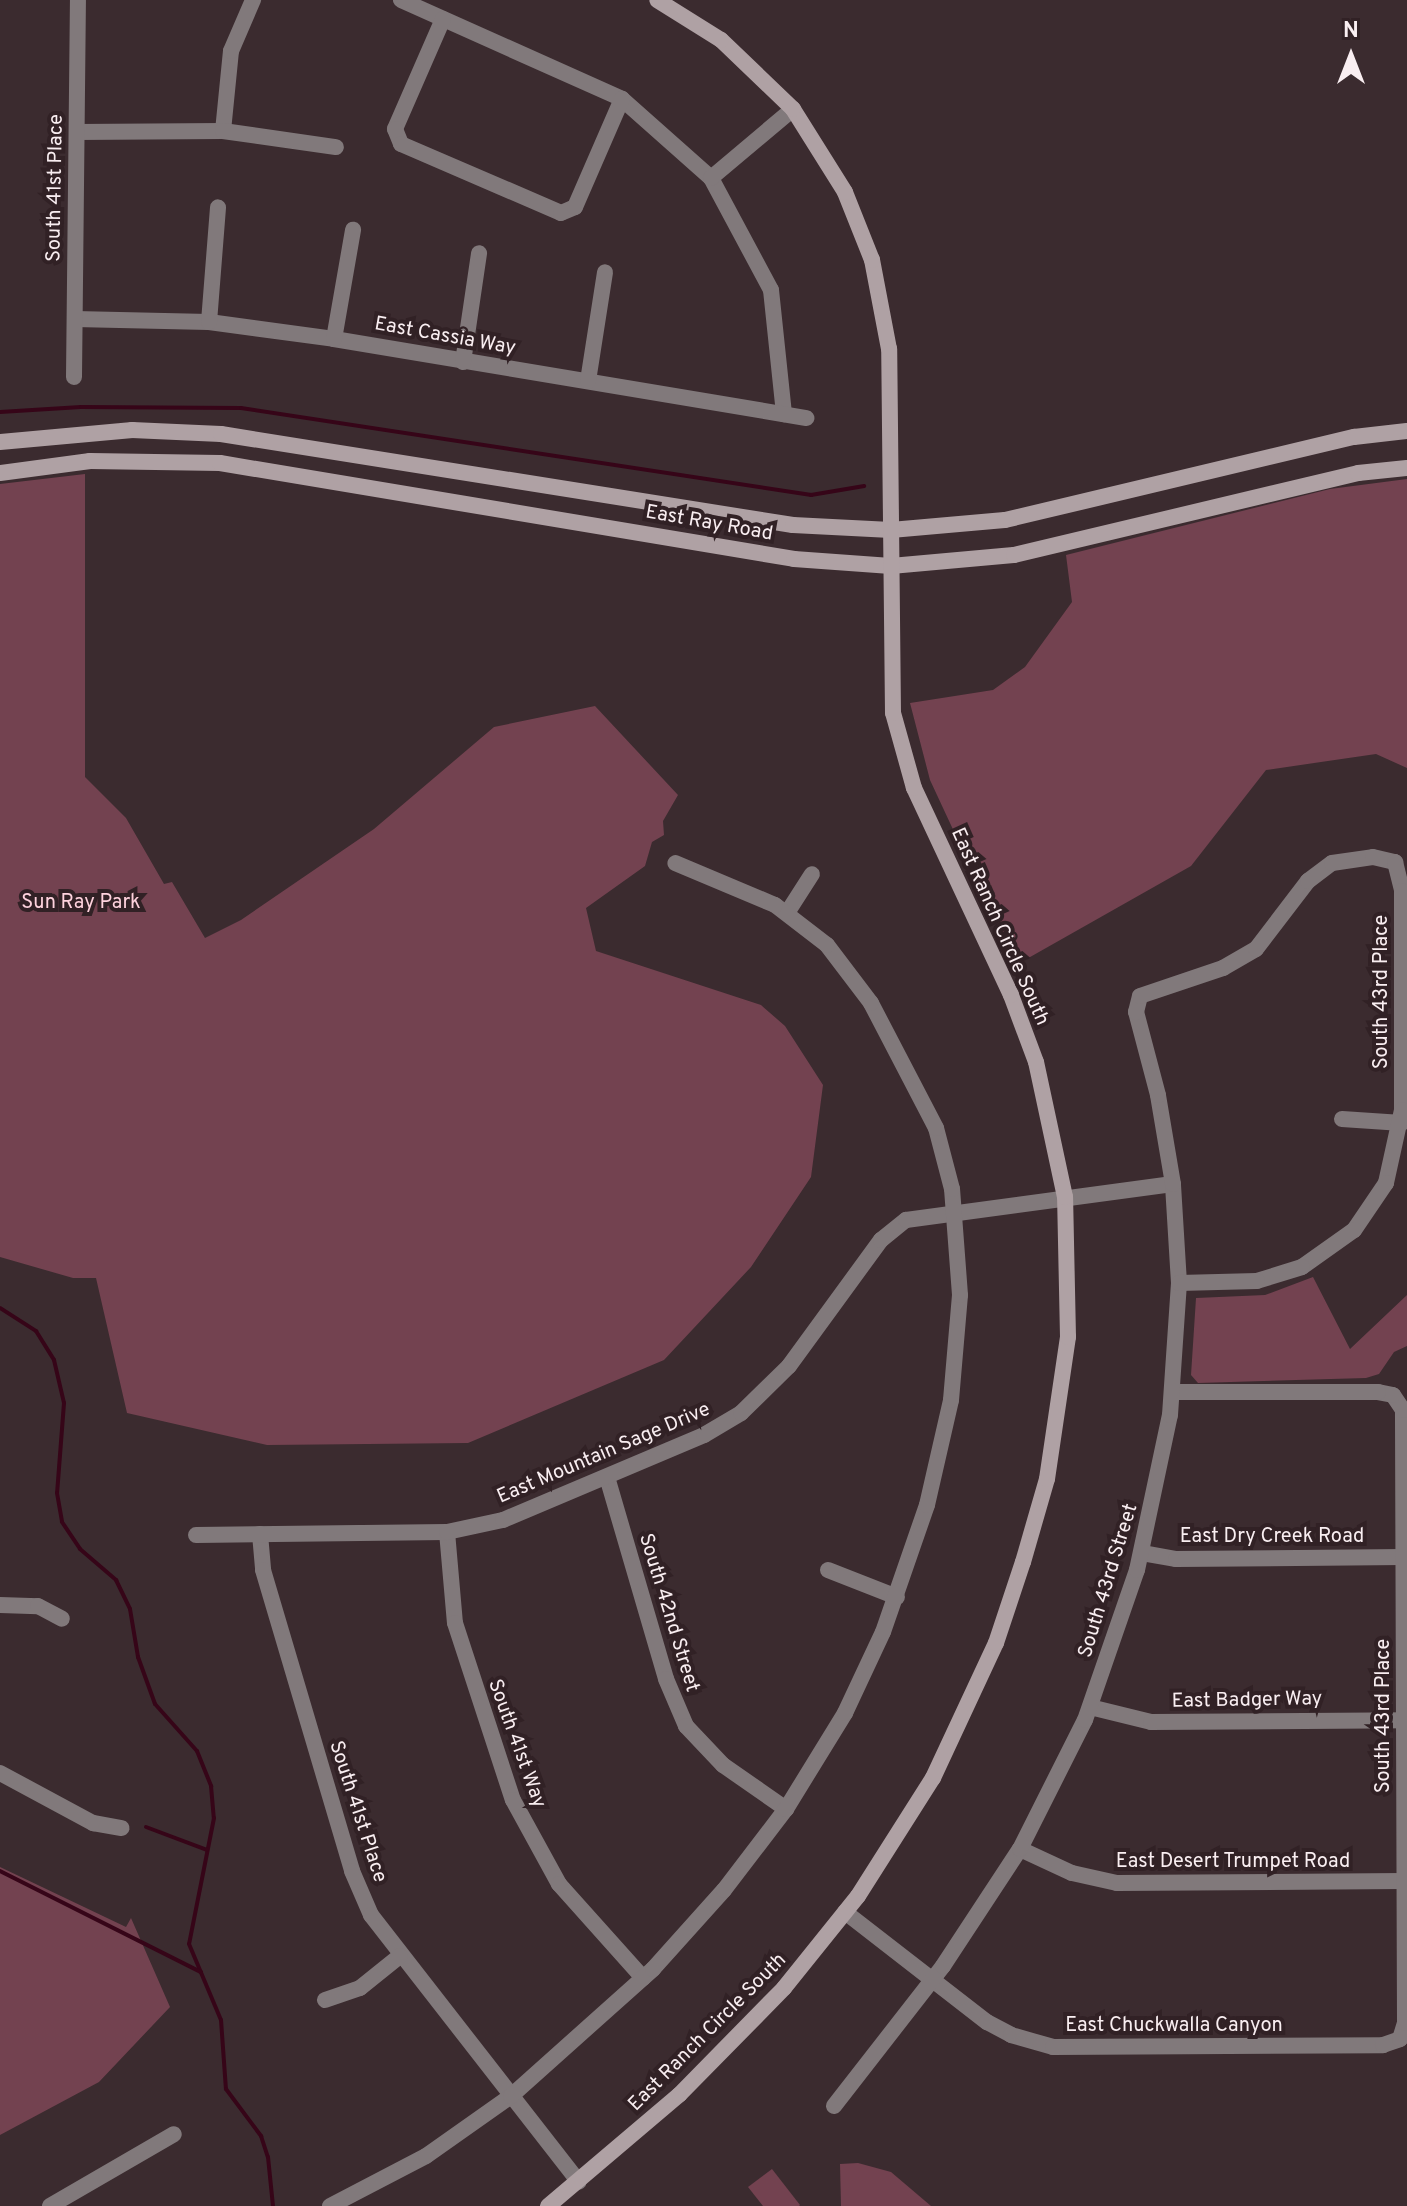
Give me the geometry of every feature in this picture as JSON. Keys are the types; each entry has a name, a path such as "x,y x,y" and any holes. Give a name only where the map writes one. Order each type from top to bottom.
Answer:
{"main road":[{"name":"East Ranch Circle South","path":"548,2206 705,2071 784,1988 845,1912 933,1778 996,1643 1023,1562 1047,1479 1068,1337 1065,1197 1036,1062 1011,995 914,788 900,746 890,669 889,349 872,260 845,192 793,109 721,40 657,0"},
{"name":"East Ray Road","path":"0,442 132,430 221,434 793,525 891,530 1005,520 1354,437 1407,431"},
{"name":"East Ray Road","path":"0,473 90,461 220,463 794,559 891,566 1014,555 1358,473 1407,468"},
{"path":"541,515 545,486"}],"street":[{"name":"South 41st Place","path":"74,377 78,0"},
{"path":"223,131 231,51 253,0"},
{"path":"401,0 622,99 711,178 771,290 784,414"},
{"path":"443,19 395,129 401,144 561,213 575,207 622,99"},
{"path":"711,178 793,109"},
{"path":"77,132 223,131 336,147"},
{"path":"209,322 218,207"},
{"path":"334,339 353,230"},
{"path":"463,362 479,253"},
{"path":"588,381 605,272"},
{"name":"East Cassia Way","path":"75,319 209,322 334,339 806,418"},
{"name":"South 43rd Street","path":"834,2106 932,1981 1020,1849 1090,1707 1142,1553 1173,1392 1179,1283 1173,1184 1158,1095 1136,1012 1140,996 1223,968 1256,949 1308,881 1332,863 1373,857 1395,862"},
{"name":"South 43rd Place","path":"1179,1283 1257,1281 1313,1262 1367,1214 1397,1154 1402,1123 1402,891 1395,862"},
{"path":"330,2206 415,2163 511,2096 643,1978 724,1890 786,1809 845,1713 897,1597 927,1505 951,1400 960,1295 955,1211 936,1128 877,1013 843,962 787,913 734,884 675,863"},
{"path":"787,913 812,874"},
{"path":"1342,1119 1402,1123"},
{"name":"East Mountain Sage Drive","path":"196,1535 447,1532 503,1520 607,1477 741,1413 789,1366 893,1228 924,1215 1173,1184"},
{"name":"South 43rd Place","path":"1173,1392 1393,1395 1403,1410 1405,2023 1400,2039"},
{"name":"South 42nd Street","path":"607,1477 666,1679 686,1726 711,1755 786,1809"},
{"name":"South 41st Way","path":"447,1532 455,1623 513,1800 559,1884 643,1978"},
{"name":"South 41st Place","path":"260,1534 263,1570 352,1871 371,1915 579,2182"},
{"name":"East Dry Creek Road","path":"1142,1553 1176,1559 1404,1557"},
{"path":"828,1570 897,1597"},
{"path":"0,1605 38,1606 62,1619"},
{"name":"East Badger Way","path":"1090,1707 1151,1722 1405,1720"},
{"path":"0,1773 93,1823 122,1828"},
{"name":"East Desert Trumpet Road","path":"1020,1849 1072,1873 1117,1883 1404,1881"},
{"name":"East Chuckwalla Canyon","path":"845,1912 999,2029 1053,2047 1383,2045 1400,2039"},
{"path":"325,2000 360,1988 400,1956"},
{"path":"50,2206 174,2134"}],"green space":[{"name":"Sun Ray Park","path":"85,474 85,777 126,818 164,884 172,882 205,938 241,920 374,829 494,727 595,706 678,795 663,821 664,835 652,842 645,866 586,908 596,951 761,1005 785,1026 823,1085 811,1177 751,1267 664,1360 468,1443 267,1445 127,1413 96,1278 73,1278 0,1257 0,484"},
{"path":"1407,479 1407,768 1376,754 1266,770 1191,866 1016,965 930,780 910,703 993,690 1025,667 1072,602 1066,555 1330,489"},
{"path":"1313,1277 1350,1349 1407,1295 1407,1346 1394,1352 1379,1374 1366,1378 1198,1383 1191,1375 1196,1298 1265,1295"},
{"path":"0,1867 126,1927 131,1918 170,2007 99,2082 0,2135"},
{"path":"858,2163 891,2172 931,2206 841,2206 840,2164"},
{"path":"772,2169 799,2206 763,2206 748,2187"}],"waterway":[{"path":"0,412 81,407 241,408 811,495 864,486"},
{"path":"0,1308 36,1331 54,1360 64,1403 57,1493 62,1522 80,1549 116,1580 130,1609 138,1657 155,1704 197,1751 211,1786 214,1818 189,1944 221,2020 226,2089 261,2136 268,2157 273,2206"},
{"path":"146,1827 207,1850"},
{"path":"0,1871 201,1972"}]}
